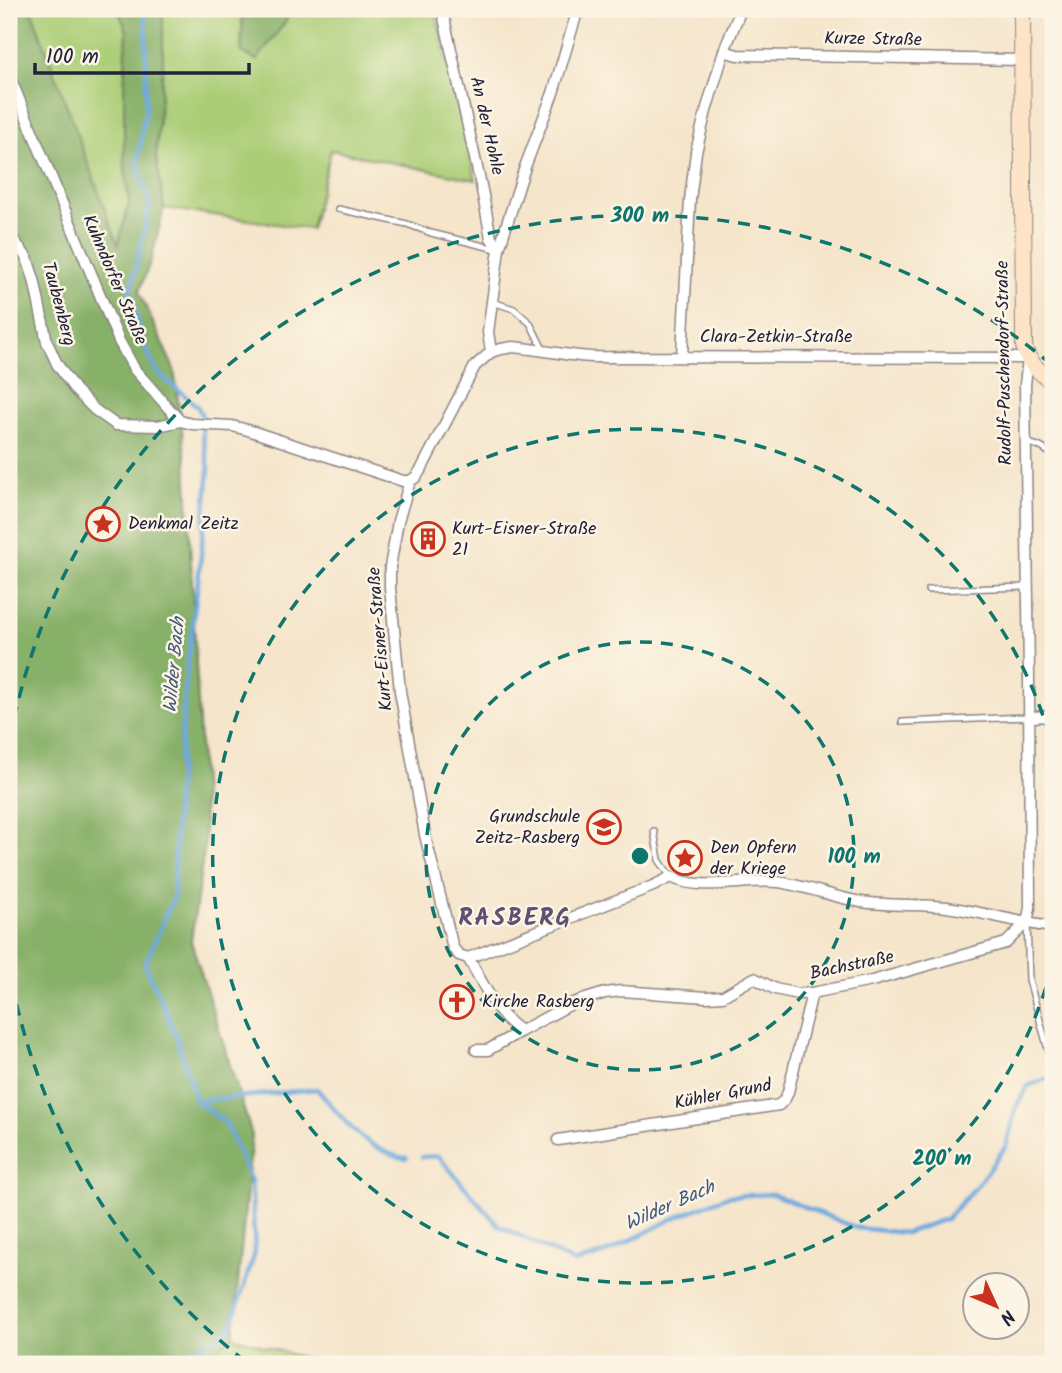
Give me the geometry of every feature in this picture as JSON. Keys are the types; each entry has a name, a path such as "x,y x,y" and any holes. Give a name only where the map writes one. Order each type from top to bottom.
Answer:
{"street":[{"name":"An der Hohle","path":"442,9 491,238 499,249"},
{"path":"491,352 488,332 499,249 525,167 553,93 578,9"},
{"path":"682,356 693,177 701,128 724,51 741,9"},
{"name":"Rudolf-Puschendorf-Straße","path":"1022,9 1024,346 1028,358 1025,443 1030,908 1027,922"},
{"name":"Kurze Straße","path":"724,51 737,55 1021,60"},
{"name":"Kuhndorfer Straße","path":"9,75 119,341 135,370 180,421"},
{"name":"Taubenberg","path":"9,233 27,258 47,342 57,364 75,390 95,410 116,425 158,426 180,421"},
{"name":"Clara-Zetkin-Straße","path":"491,352 513,347 593,357 1028,358"},
{"name":"Kurt-Eisner-Straße","path":"468,958 459,955 453,948 425,835 400,691 390,567 398,521 410,481 422,468 470,373 481,359 491,352"},
{"path":"1028,358 1037,370 1053,382"},
{"path":"180,421 232,426 269,435 403,481 410,481"},
{"path":"1029,717 1053,716"},
{"path":"521,1031 503,1015 468,958 671,877 694,885 776,882 865,902 946,907 1053,927"},
{"name":"Bachstraße","path":"476,1050 488,1050 573,1003 605,993 621,991 723,996 754,978 775,989 798,994 812,993 872,981 1006,943 1027,922"},
{"name":"Kühler Grund","path":"558,1140 779,1105 788,1092 812,993"}],"lane":[{"path":"338,209 499,249"},
{"path":"492,302 514,309 530,323 544,351"},
{"path":"1025,443 1044,448 1053,456"},
{"path":"928,590 1027,587"},
{"path":"902,722 1029,717"},
{"path":"654,831 659,860 671,877"},
{"path":"1027,922 1029,980 1053,1062"}],"green space":[{"path":"9,9 31,9 118,245 129,203 124,159 127,31 118,9 163,9 163,63 156,156 164,208 152,257 139,292 174,369 186,460 205,843 191,941 252,1135 233,1337 195,1364 9,1364"},
{"path":"31,9 118,9 127,31 124,159 129,203 118,246"},
{"path":"163,9 243,9 241,52 286,21 289,9 435,9 476,180 331,150 311,229 164,208 156,156 163,63"},
{"path":"243,9 289,9 286,21 257,60 241,52"},
{"path":"233,1337 325,1364 195,1364"}],"waterway":[{"name":"Wilder Bach","path":"142,9 146,24 146,108 137,163 150,205 130,293 143,342 156,371 197,406 202,415 209,468 187,668 176,802 174,896 145,964 176,1035 196,1101"},
{"name":"Wilder Bach","path":"422,1157 438,1156 498,1225 575,1263 608,1252 672,1219 728,1196 772,1194 857,1228 905,1233 946,1219 975,1188 1006,1146 1016,1107 1028,1086 1053,1076"},
{"name":"Wilder Bach","path":"197,1101 317,1089 348,1125 375,1147 407,1158"},
{"path":"166,1364 230,1329 255,1252 251,1181 226,1123 196,1101"}],"place":[{"name":"Denkmal Zeitz","path":"103,524"},
{"name":"Kurt-Eisner-Straße 21","path":"428,539"},
{"name":"Grundschule Zeitz-Rasberg","path":"604,827"},
{"name":"Den Opfern der Kriege","path":"685,858"},
{"name":"Kirche Rasberg","path":"457,1002"}],"district":[{"name":"RASBERG","path":"515,918"}]}
